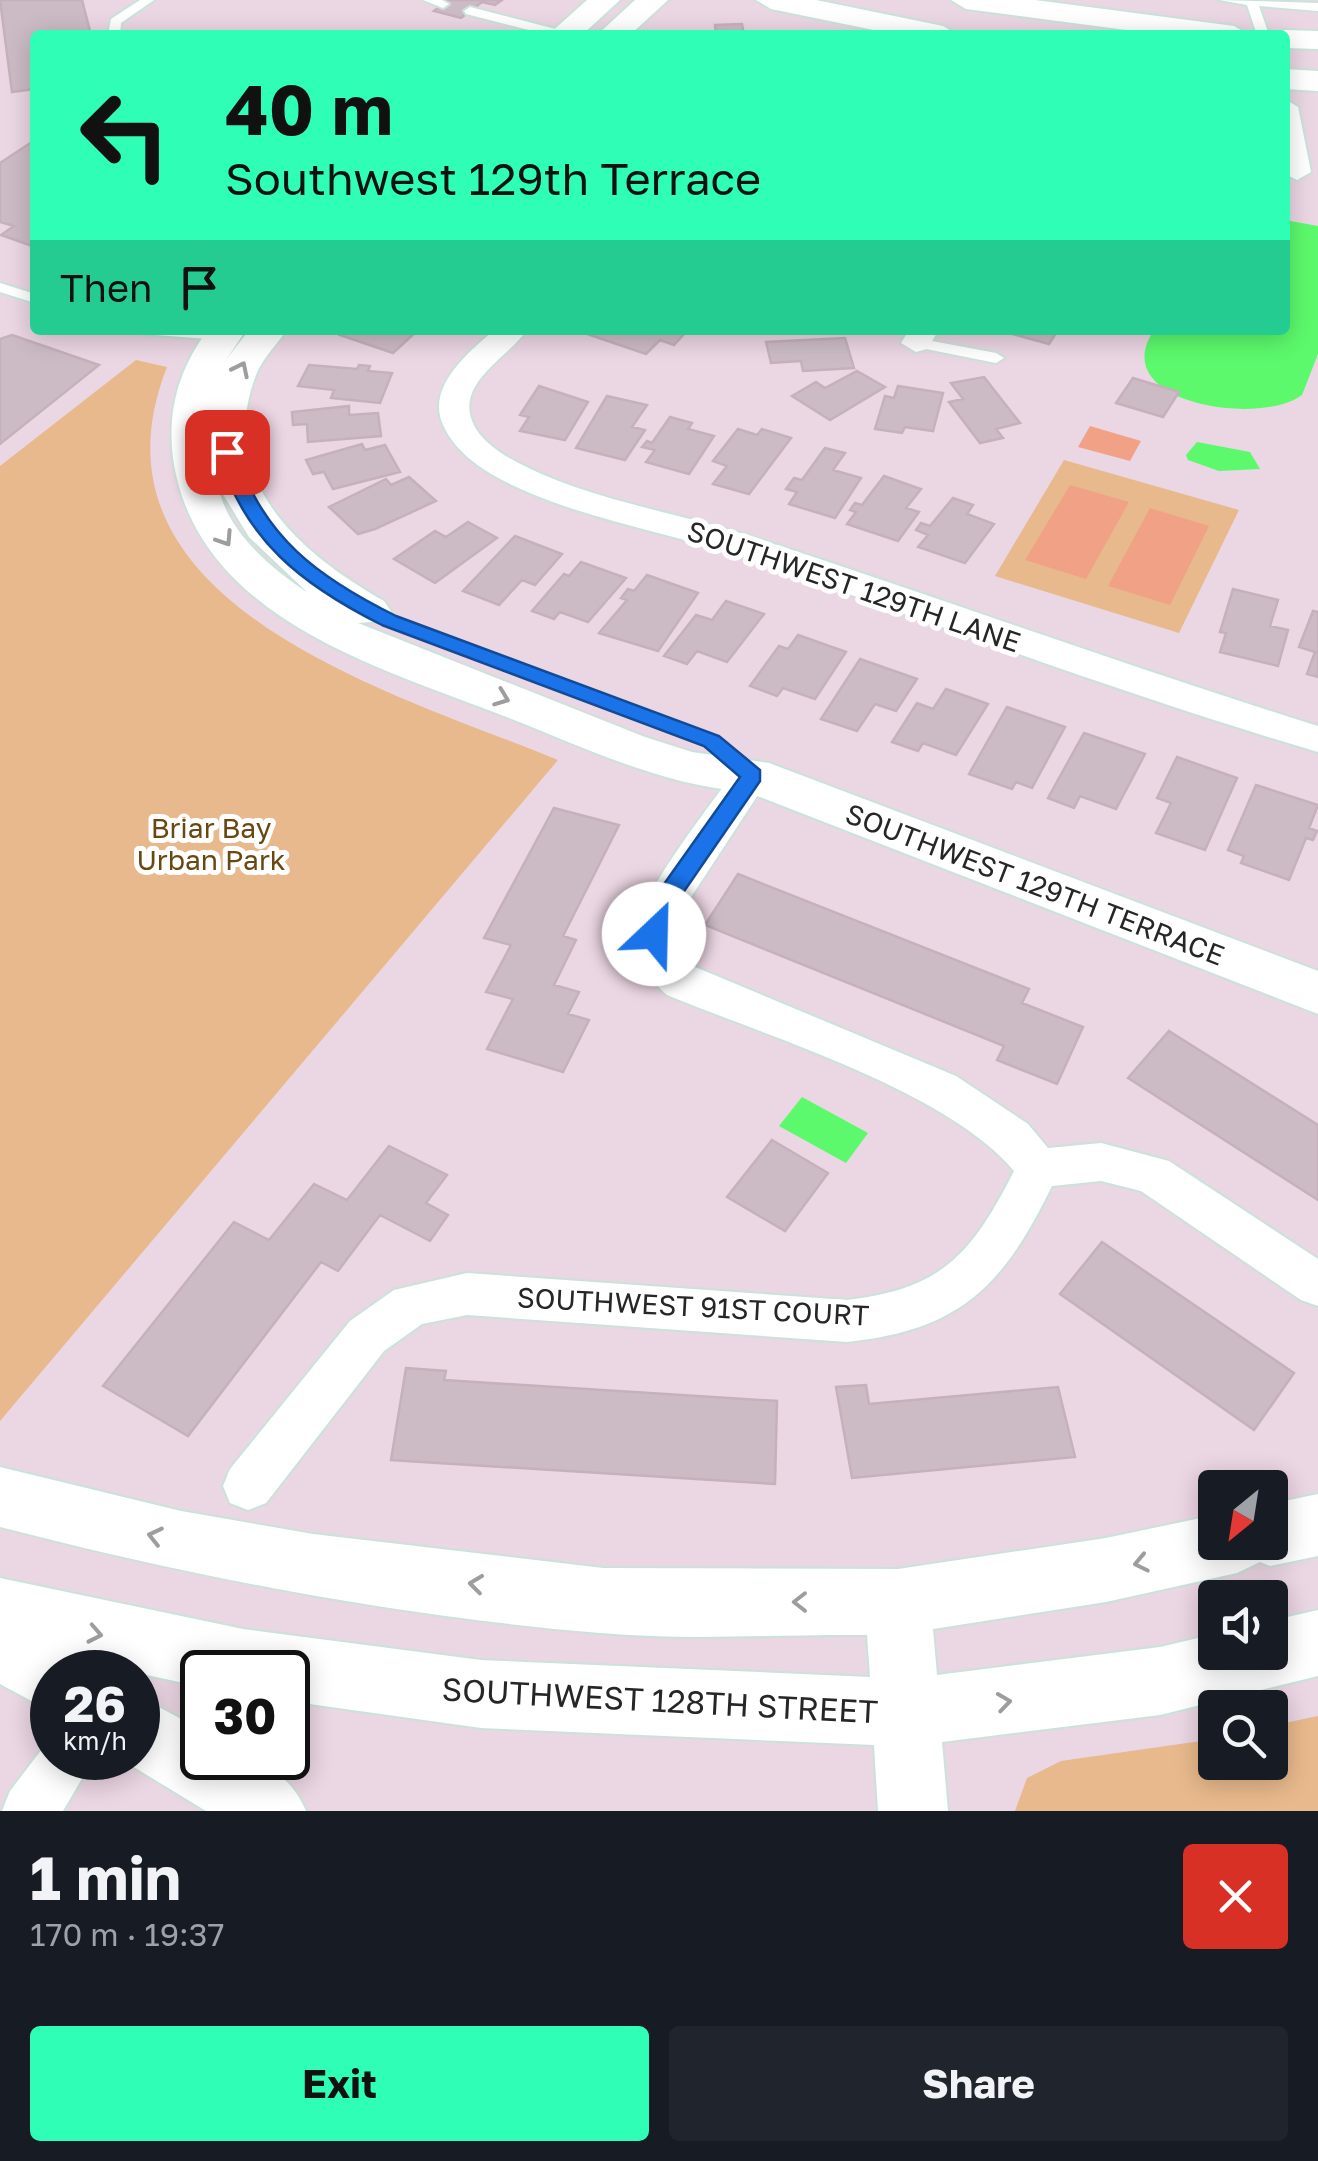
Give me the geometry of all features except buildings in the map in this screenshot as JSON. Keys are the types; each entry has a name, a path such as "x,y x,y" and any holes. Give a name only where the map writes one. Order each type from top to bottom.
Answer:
{"street":[{"path":"569,30 605,0"},
{"path":"618,30 653,0"},
{"path":"772,0 919,30"},
{"path":"966,0 1196,30"},
{"path":"1290,39 1318,40"},
{"path":"1290,79 1318,81"},
{"path":"1290,129 1300,173"},
{"name":"SOUTHWEST 129TH TERRACE","path":"224,335 196,392 190,449 202,495 230,548 266,586 314,620 392,656 690,769 752,776 1318,993"},
{"name":"SOUTHWEST 129TH TERRACE","path":"264,335 242,361 225,432 239,492 284,554 320,584 376,615 712,741 752,776"},
{"name":"SOUTHWEST 129TH LANE","path":"507,335 466,374 454,401 459,428 480,451 532,483 744,545 1110,675 1318,738"},
{"path":"752,776 661,910 654,934 664,968 682,983 962,1100 1012,1137 1038,1168 1101,1162 1153,1175 1318,1285"},
{"name":"SOUTHWEST 91ST COURT","path":"248,1486 367,1336 419,1302 467,1294 847,1321 888,1316 936,1300 984,1262 1010,1227 1038,1168"},
{"path":"0,1497 181,1542 312,1566 603,1600 898,1602 1106,1570 1198,1550"},
{"path":"1288,1531 1318,1525"},
{"path":"898,1602 913,1811"},
{"name":"SOUTHWEST 128TH STREET","path":"0,1612 243,1662 481,1694 907,1713 1160,1681 1318,1643"},
{"path":"0,1645 30,1664"},
{"path":"160,1743 272,1811"},
{"path":"30,1811 52,1780"}],"lane":[{"path":"114,30 115,22 148,0"},
{"path":"1225,0 1318,7"},
{"path":"1252,1 1261,30"},
{"path":"474,8 549,30"},
{"path":"0,287 30,297"},
{"path":"920,336 996,358"}],"green space":[{"name":"Briar Bay Urban Park","path":"136,360 167,367 150,450 166,520 207,579 267,628 339,669 558,760 0,1421 0,466"},
{"path":"1064,460 1239,510 1179,633 995,576"},
{"path":"1318,1716 1318,1811 1015,1811 1027,1778 1061,1761 1198,1741 1198,1780 1288,1780 1288,1722"}],"shaded area":[{"path":"1290,221 1318,226 1318,354 1302,395 1254,409 1194,402 1168,391 1150,375 1145,355 1152,335 1290,335"},
{"path":"1090,426 1141,441 1130,461 1078,447"},
{"path":"1197,442 1250,452 1260,469 1219,471 1188,460 1186,455"},
{"path":"1070,485 1129,502 1086,579 1025,560"},
{"path":"1150,508 1209,526 1170,605 1108,586"},
{"path":"802,1097 868,1133 846,1163 779,1126"}],"route":[{"path":"227,452 239,492 268,537 298,566 339,596 389,621 712,741 752,776 668,897 654,934"}]}
